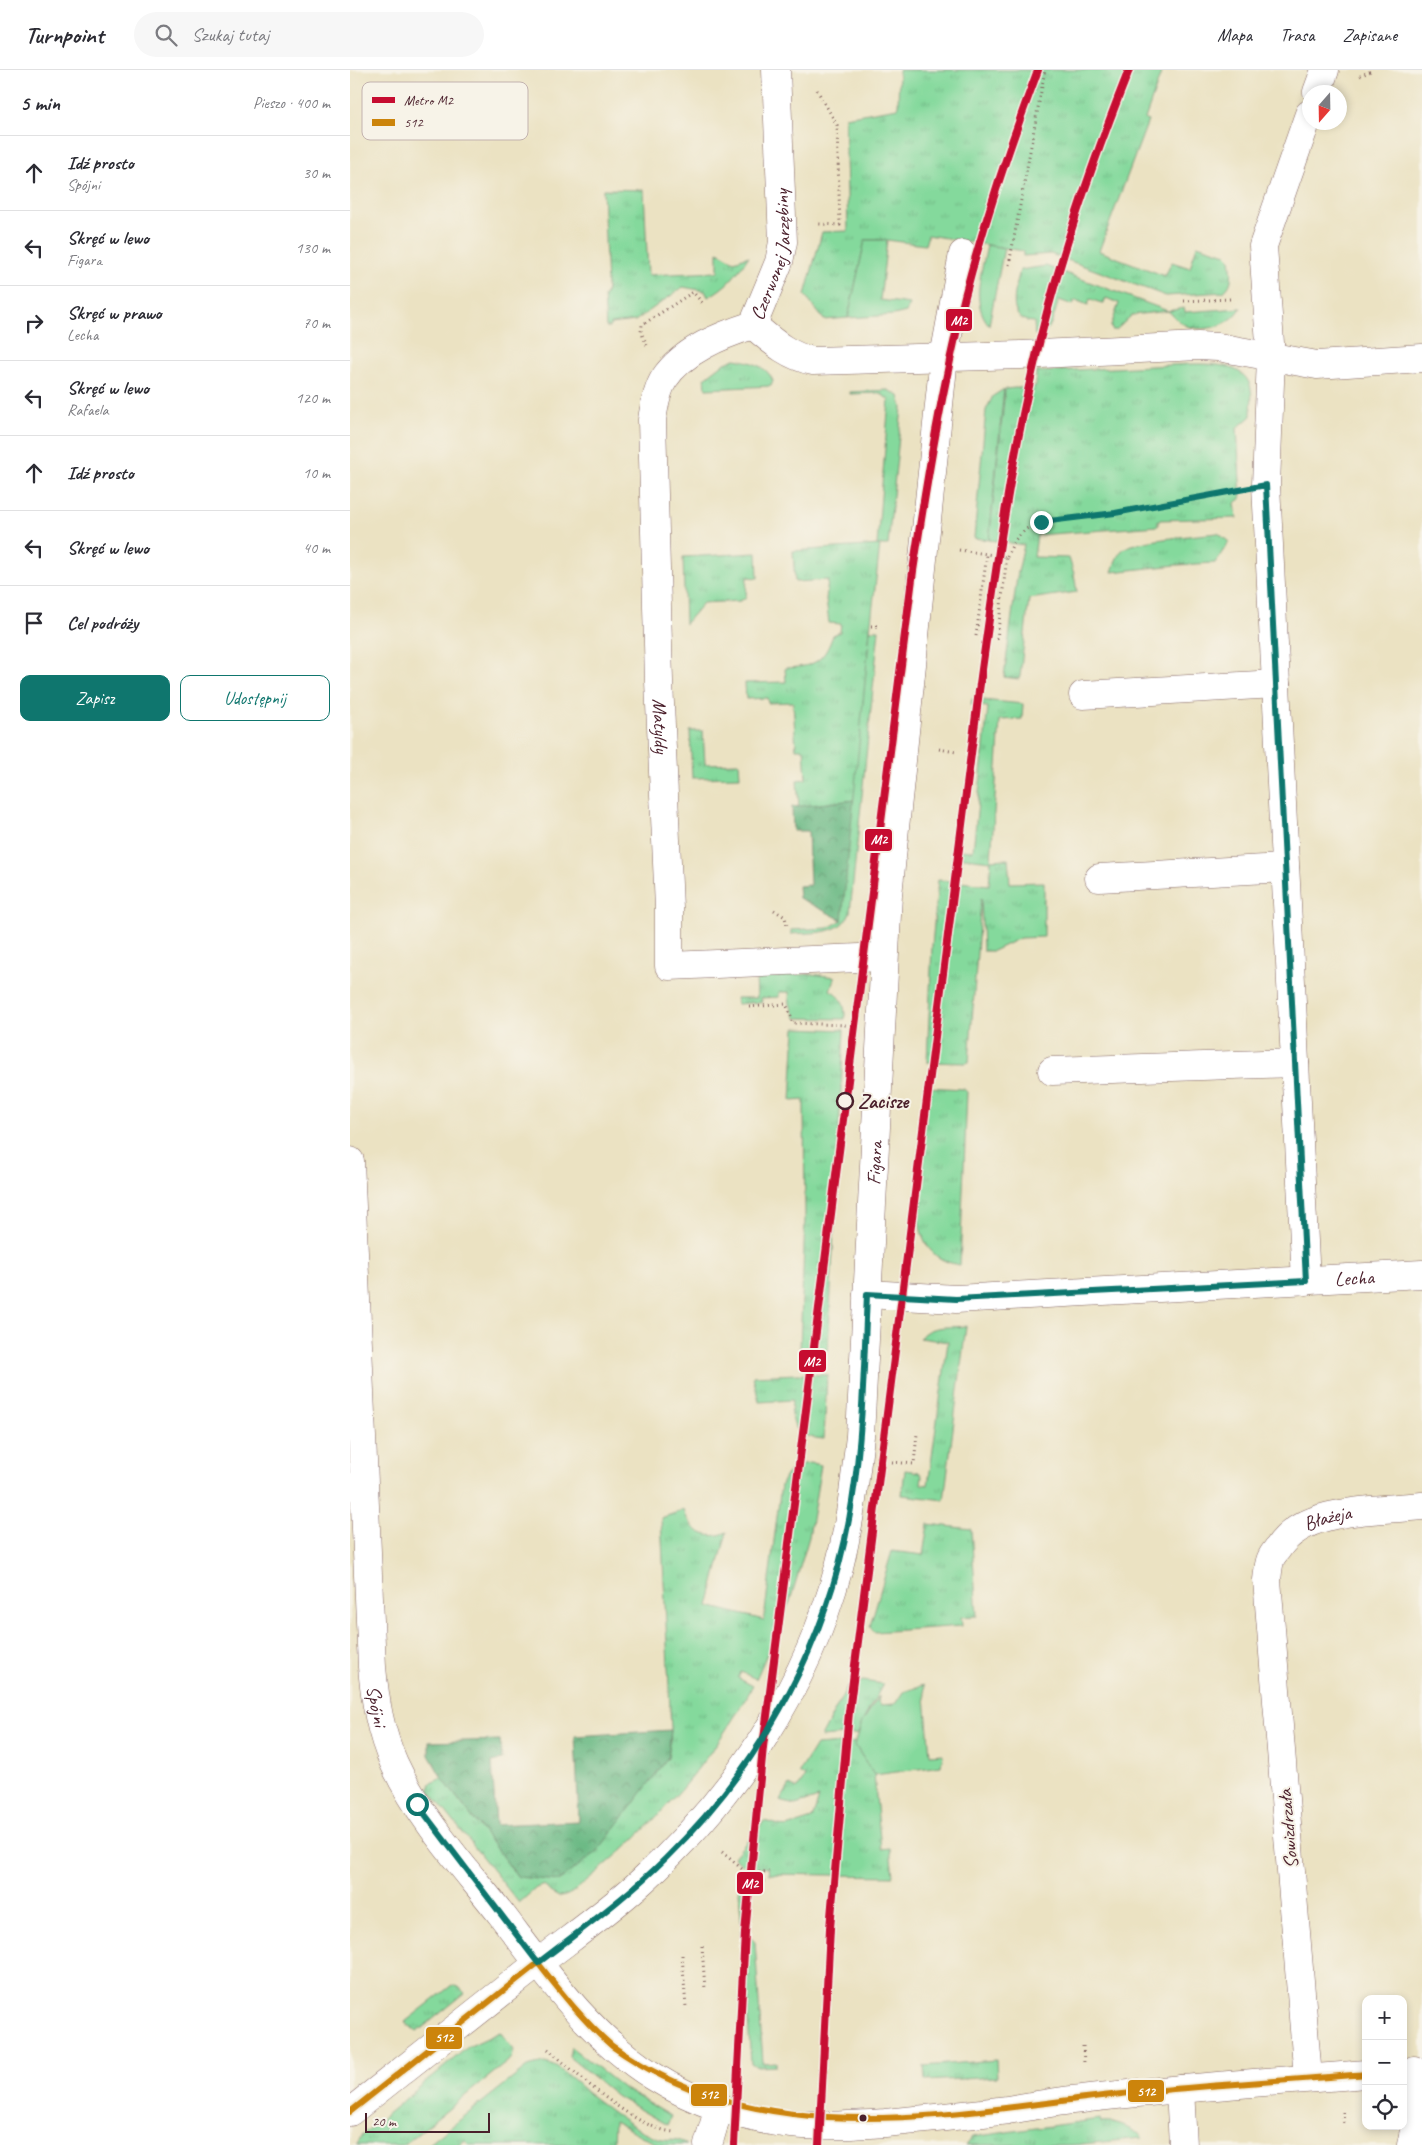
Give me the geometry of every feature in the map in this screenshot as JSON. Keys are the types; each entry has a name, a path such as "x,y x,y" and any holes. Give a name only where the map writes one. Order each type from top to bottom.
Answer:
{"street":[{"name":"Czerwonej Jarzębiny","path":"776,70 783,242 779,262 753,325 798,358 813,361 1198,346 1218,347 1317,365 1422,358"},
{"path":"1320,85 1325,70"},
{"path":"1304,130 1262,246 1272,357 1266,485 1306,1281"},
{"name":"Figara","path":"350,2112 640,1883 688,1836 753,1756 793,1686 813,1642 832,1591 849,1518 860,1436 889,887 944,357 963,254"},
{"name":"Matyldy","path":"753,325 730,332 680,361 664,379 655,403 652,420 659,681 669,908 668,966 884,957"},
{"path":"1083,695 1276,684"},
{"path":"1099,878 1285,868"},
{"path":"1052,1071 1295,1063"},
{"name":"Spójni","path":"350,1161 354,1334 372,1667 378,1711 386,1741 403,1781 417,1804 538,1963 583,2018 613,2047 655,2077 678,2090 719,2107 767,2120 792,2124 856,2125 977,2114 1078,2099 1362,2074"},
{"name":"Lecha","path":"867,1294 956,1299 1422,1274"},
{"name":"Błażeja","path":"1267,1580 1270,1560 1282,1541 1297,1528 1320,1518 1342,1513 1420,1506"},
{"name":"Sowizdrzała","path":"1267,1580 1308,2078"},
{"path":"1411,2145 1416,2121 1413,2070"},
{"path":"1180,2089 1183,2145"},
{"path":"708,2145 719,2107"}],"path":[{"path":"1009,265 1046,70"},
{"path":"812,224 840,225 837,125 817,90"},
{"path":"648,346 644,339 642,325 693,292 709,311"},
{"path":"997,639 1007,557 1014,541 1026,529 1041,522 1115,513 1266,485"},
{"path":"959,550 1007,557"},
{"path":"976,636 987,554"},
{"path":"870,626 880,626"},
{"path":"940,742 939,749 956,752"},
{"path":"774,910 785,917 787,927"},
{"path":"749,1007 786,1004 792,1018 792,1023 852,1025"},
{"path":"890,1461 914,1464 917,1434"},
{"path":"722,1852 748,1874 769,1871"},
{"path":"702,1946 705,1989"},
{"path":"682,1955 686,2007"},
{"path":"548,2049 586,2082 636,2118 662,2132 681,2132"}],"green space":[{"path":"899,70 1162,70 1145,119 1148,121 1099,251 1165,276 1172,262 1190,268 1197,245 1226,254 1230,258 1231,281 1227,289 1223,292 1166,296 1051,254 1023,256 1023,251 928,235 925,245 887,240 865,240 848,318 824,320 805,295 822,232 848,231 845,117 898,108"},
{"path":"603,189 644,190 648,275 718,272 718,252 734,261 749,256 740,269 721,289 708,297 705,291 683,287 635,321 611,324 610,327 606,327 604,296 606,295 607,287"},
{"path":"865,240 887,240 880,300 910,304 906,312 894,315 848,318"},
{"path":"987,245 1004,248 989,325 983,316 979,297 980,276"},
{"path":"1046,266 1168,311 1132,315 1116,330 1112,330 1111,326 1119,303 1106,298 1104,304 1090,299 1088,305 1075,300 1073,305 1059,300 1049,327 1041,334 1035,335 1034,322 1025,320 1015,310 1015,294 1020,270"},
{"path":"1184,308 1185,312 1241,308 1237,314 1225,323 1202,329 1184,325 1168,311"},
{"path":"735,359 752,363 762,368 771,376 773,381 771,386 706,389 705,378 723,364"},
{"path":"1191,364 1225,366 1240,372 1250,385 1252,396 1251,416 1237,428 1241,499 1235,503 1237,518 1158,520 1158,526 1037,535 1034,557 1069,558 1077,592 1029,599 1020,676 1019,679 1004,677 1017,577 1024,545 989,540 1005,389 1036,386 1036,372"},
{"path":"1004,389 989,540 974,538 986,410 993,396"},
{"path":"888,390 899,396 902,407 888,545 877,545 889,400 880,393 850,394 850,392"},
{"path":"1218,533 1229,542 1215,563 1112,572 1120,553 1132,545 1170,538"},
{"path":"880,545 870,630 855,800 799,807 797,780 806,779 804,749 796,749 793,702 768,703 767,698 746,699 745,683 786,682 785,668 810,665 816,662 826,652 833,635 840,632 841,624 829,623 826,600 828,580 795,582 793,551"},
{"path":"757,553 758,578 747,577 746,597 740,601 703,603 685,624 683,557"},
{"path":"870,630 879,630 850,912 846,920 833,929 791,934 791,930 828,928 842,920"},
{"path":"972,699 1023,704 1022,719 1000,720 991,860 1008,859 1010,883 1044,882 1044,937 1020,938 993,951 983,951 981,898 969,1062 927,1062 932,946 938,880 989,885 991,861 956,857 957,850 973,851 988,707 971,705"},
{"path":"690,731 703,731 705,764 739,763 740,777 692,778"},
{"path":"855,800 842,920 799,898 798,886 810,885 808,831 793,831 792,807"},
{"path":"811,974 835,977 830,990 842,1002 845,1019 796,1018 790,1004 789,992 779,992 779,997 761,998 762,1002 737,1004 736,998 757,998 756,977"},
{"path":"795,1028 844,1030 828,1350 800,1349 805,1220 804,1100 791,1101"},
{"path":"926,1087 964,1089 967,1092 960,1265 943,1260 927,1246 919,1222"},
{"path":"966,1326 944,1500 902,1495 905,1470 919,1472 922,1476 921,1484 928,1485 948,1342 920,1338 929,1330"},
{"path":"827,1375 824,1439 801,1433 792,1417 792,1400 759,1402 753,1376"},
{"path":"810,1463 821,1465 809,1537 790,1601 756,1679 741,1672 738,1678 753,1686 720,1739 701,1765 660,1813 615,1857 572,1893 559,1897 550,1892 544,1885 536,1888 519,1903 429,1790 431,1783 442,1778 518,1877 668,1758 671,1730 661,1518 684,1510 690,1523 700,1532 713,1536 727,1532 708,1606 764,1620 781,1485 792,1470 800,1465"},
{"path":"928,1524 971,1529 977,1616 961,1617 962,1626 874,1632 870,1626 892,1551 923,1555"},
{"path":"863,1681 883,1684 866,1714 858,1734 821,1737 847,1687"},
{"path":"924,1685 930,1755 943,1754 941,1766 874,1775 855,1745 862,1722 879,1696 878,1702 881,1705 895,1704 903,1692"},
{"path":"671,1730 668,1758 597,1852 558,1881 518,1877 442,1778 429,1755 429,1742 500,1740 502,1760 492,1762 496,1825 579,1821 575,1736"},
{"path":"856,1742 855,1745 874,1775 881,1849 890,1848 893,1876 769,1874 768,1867 750,1870 734,1857 764,1821 787,1827 812,1819 819,1798 795,1805 780,1801 790,1785 797,1789 805,1777 799,1773 816,1745"},
{"path":"741,1874 746,1879 765,1876 744,1886 746,1933 755,1942 763,2063 776,2062 776,2066 758,2067 751,2063 738,1875"},
{"path":"452,1985 460,1988 465,1993 417,2032 405,2022"},
{"path":"500,2032 514,2050 512,2058 410,2140 403,2145 357,2145 362,2135 468,2047"},
{"path":"571,2047 623,2088 671,2116 667,2125 618,2097 569,2057"},
{"path":"996,2060 997,2077 925,2081 924,2066"},
{"path":"544,2063 558,2068 592,2097 635,2127 658,2138 675,2139 687,2145 658,2145 614,2121 613,2145 469,2145 465,2140 459,2145 428,2145 527,2067"},
{"path":"1100,2119 1101,2123 1112,2123 1122,2126 1141,2135 1142,2138 1072,2145 966,2145 972,2137"}],"metro line":[{"name":"M2","path":"734,2145 745,1933 763,1747 913,571 949,364 965,296 998,182 1038,70"},
{"name":"M2","path":"819,2145 830,1928 849,1712 996,570 1024,409 1052,293 1075,218 1129,70"}],"transit line":[{"name":"512","path":"538,1963 582,2017 612,2046 665,2078 721,2099 777,2112 836,2118 895,2118 955,2114 1149,2091 1362,2074"},
{"name":"512","path":"350,2112 538,1963"}],"place":[{"name":"Zacisze","path":"845,1101"}],"route":[{"path":"417,1804 538,1963 640,1883 666,1859 711,1810 753,1756 786,1701 813,1642 832,1591 848,1525 860,1436 867,1294 956,1299 1306,1281 1266,485 1115,513 1041,522"}]}
